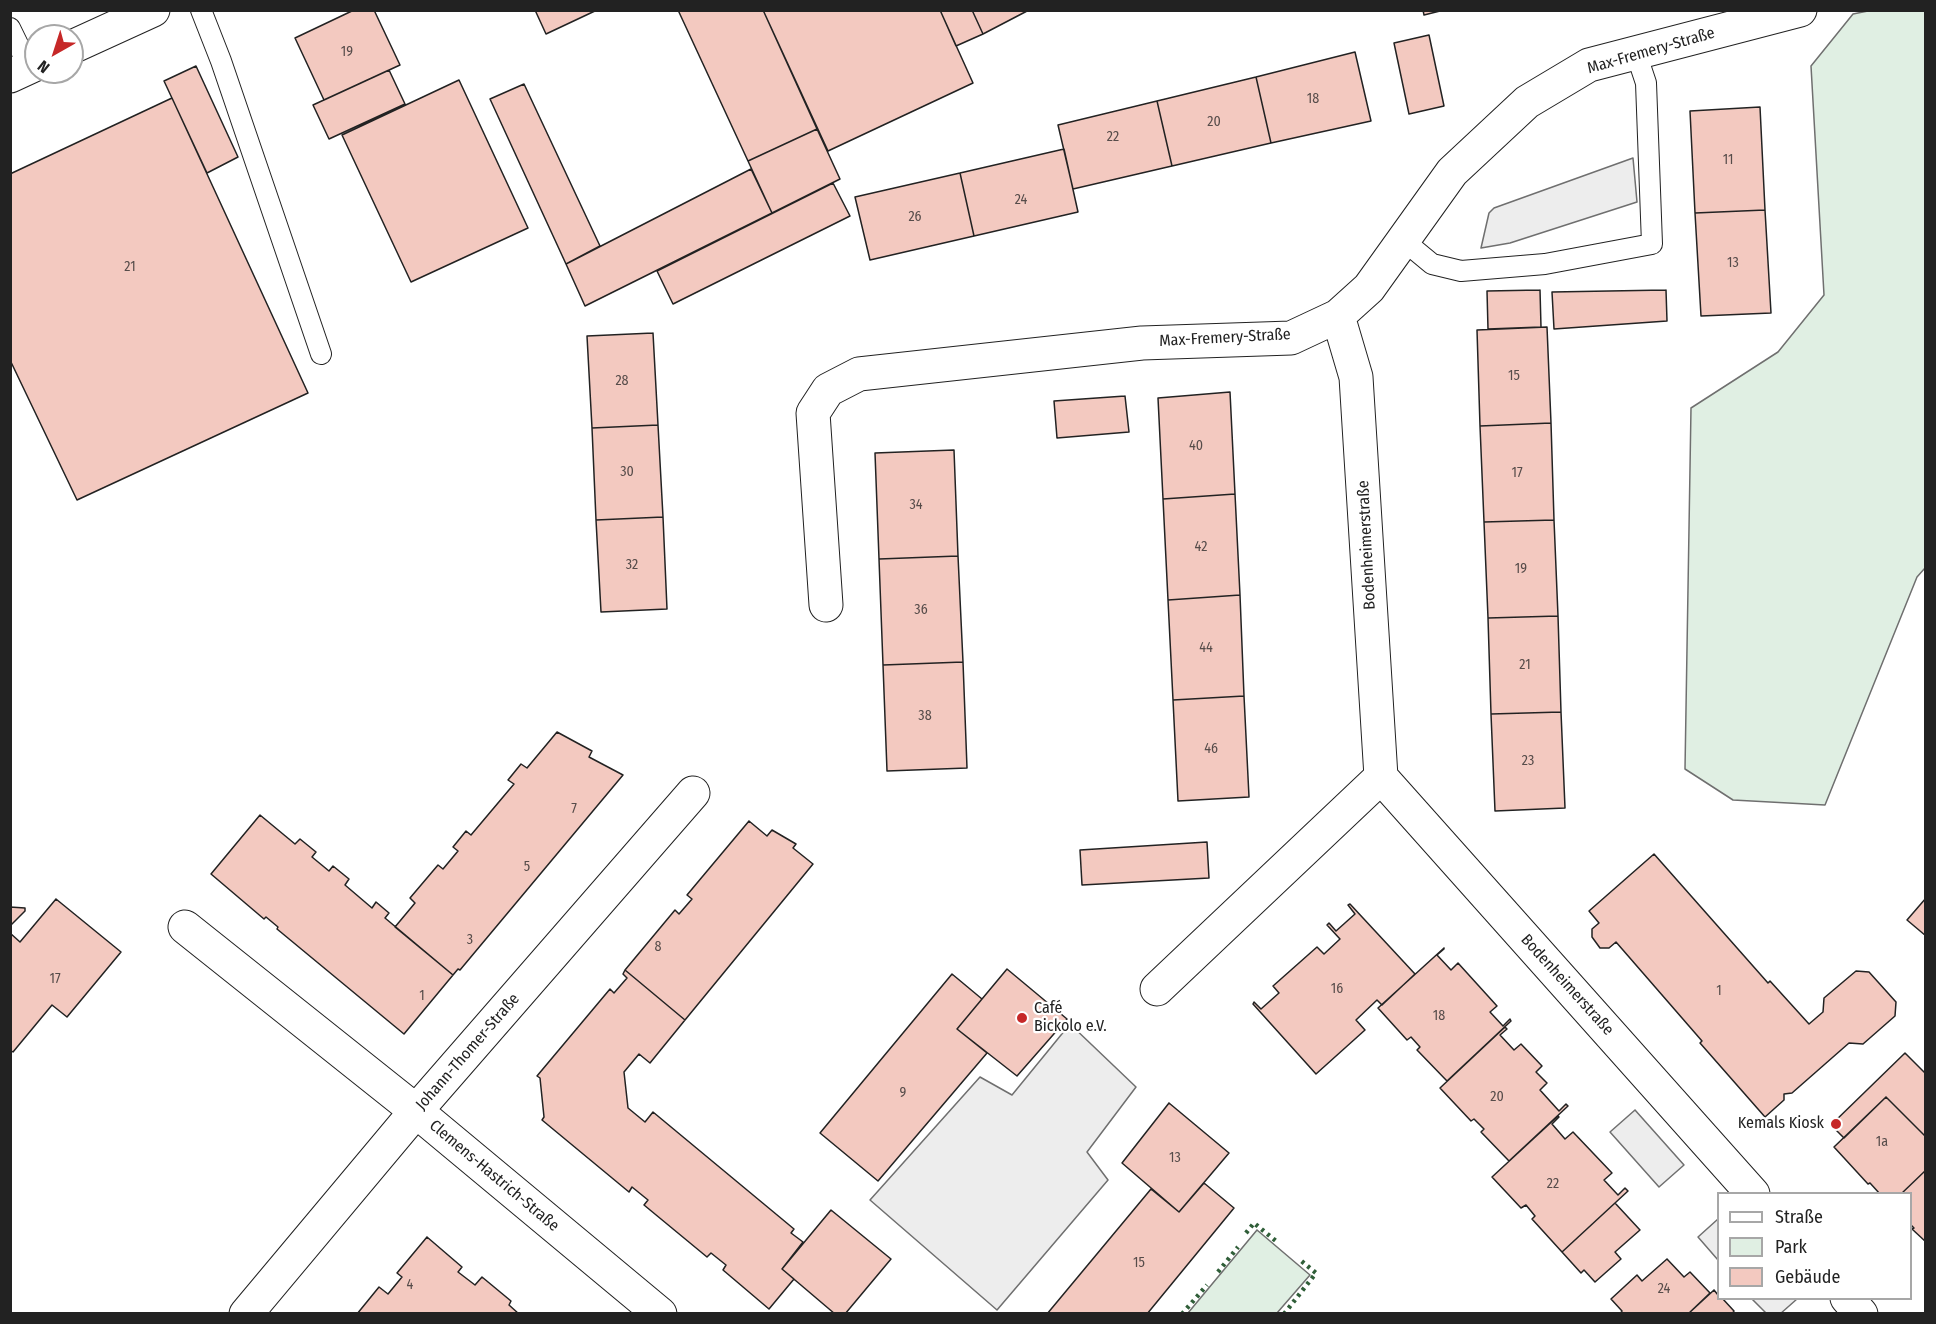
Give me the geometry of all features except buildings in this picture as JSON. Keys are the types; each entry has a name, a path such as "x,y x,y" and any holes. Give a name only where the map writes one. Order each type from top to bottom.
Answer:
{"street":[{"path":"84,42 153,10"},
{"name":"Max-Fremery-Straße","path":"826,605 813,413 828,390 859,374 871,372 1142,343 1291,338 1338,316 1369,288 1452,172 1527,102 1589,65 1800,10"},
{"name":"Bodenheimerstraße","path":"1338,316 1356,377 1381,777 1751,1192"},
{"path":"1157,989 1381,777"},
{"name":"Johann-Thomer-Straße","path":"246,1314 416,1112 693,793"},
{"name":"Clemens-Hastrich-Straße","path":"185,927 416,1112 660,1314"},
{"path":"1848,1300 1861,1314"}],"lane":[{"path":"201,10 221,61 321,354"},
{"path":"10,28 24,66"},
{"path":"1403,240 1432,264 1461,271 1545,264 1652,244 1646,83 1636,53"}],"green space":[{"path":"1873,10 1925,11 1925,568 1917,577 1825,805 1733,800 1685,769 1691,408 1778,352 1824,295 1811,66 1853,14"},
{"path":"1257,1230 1310,1275 1277,1313 1188,1313"}],"shaded area":[{"path":"1633,158 1637,202 1510,243 1481,248 1489,213 1494,208"},
{"path":"1070,1024 1136,1087 1087,1152 1108,1180 997,1310 870,1200 980,1077 1012,1095"},
{"path":"1635,1110 1684,1165 1659,1187 1610,1132"},
{"path":"1717,1220 1717,1259 1698,1237"},
{"path":"1753,1300 1796,1300 1780,1314 1766,1313"}],"hedge":[{"path":"1246,1233 1254,1223 1276,1241"},
{"path":"1218,1272 1238,1247"},
{"path":"1284,1314 1316,1273 1299,1259"},
{"path":"1182,1314 1207,1285"}],"place":[{"name":"Café Bickolo e.V.","path":"1022,1018"},
{"name":"Kemals Kiosk","path":"1836,1124"}]}
